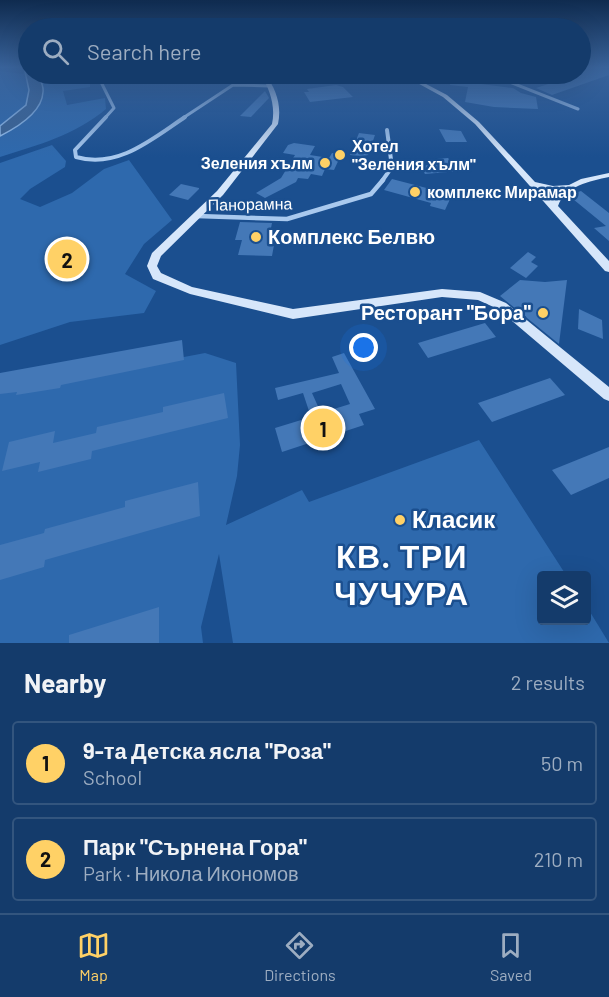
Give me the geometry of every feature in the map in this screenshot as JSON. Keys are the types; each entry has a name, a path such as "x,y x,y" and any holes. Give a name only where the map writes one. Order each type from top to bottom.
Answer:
{"street":[{"path":"109,97 114,108 75,150 76,157 85,162 106,161 128,153 214,97"},
{"path":"272,97 277,111 275,124 220,193 154,258 152,269 162,280 190,290 293,314 442,293 480,296 507,310 609,395"},
{"path":"446,97 469,115 609,268"},
{"path":"548,97 578,109"},
{"name":"Панорамна","path":"197,216 286,219 371,194 376,191 392,167 387,130"},
{"path":"554,208 555,201 571,187 591,178 609,175"},
{"path":"529,182 553,189 571,187"}],"shaded area":[{"path":"0,97 65,97 67,105 105,98 106,109 82,126 0,157"},
{"path":"28,97 42,97 38,107 27,119 0,136 0,126 26,105"},
{"path":"52,145 66,161 65,167 30,189 20,199 40,207 72,193 104,169 129,160 172,220 144,244 125,274 156,291 144,313 70,322 0,345 0,163"},
{"path":"205,353 236,363 240,445 237,476 226,525 302,490 309,502 479,440 563,571 537,571 537,625 591,625 591,614 609,643 233,643 219,554 201,627 203,643 0,643 0,392"}],"building":[{"path":"259,97 268,97 251,117 240,116"},
{"path":"307,97 353,97 310,102"},
{"path":"466,97 536,97 538,109 494,107 465,102"},
{"path":"439,129 461,131 467,142 446,142"},
{"path":"359,133 375,135 368,155 350,155"},
{"path":"294,143 315,146 310,155 329,158 332,153 341,155 334,170 325,169 322,176 311,174 308,179 298,178 296,182 265,198 256,193 281,178 295,155 283,153 288,145"},
{"path":"448,158 459,171 425,174 420,166 429,165 425,160"},
{"name":"комплекс Мирамар","path":"392,179 438,191 436,193 451,197 445,210 430,206 431,203 384,190"},
{"path":"181,184 199,189 188,200 169,195"},
{"path":"581,191 609,213 609,241 594,228 606,226 568,195"},
{"name":"Комплекс Белвю","path":"240,222 272,223 270,233 276,234 272,256 238,255 242,240 235,240"},
{"path":"528,252 536,257 531,262 538,266 526,278 510,268"},
{"name":"Ресторант \"Бора\"","path":"520,280 545,282 567,280 559,344 500,296"},
{"path":"579,309 602,320 603,339 578,329"},
{"path":"485,323 496,337 428,358 418,343"},
{"path":"182,340 184,360 61,385 60,388 16,395 17,392 0,394 0,373"},
{"path":"344,353 375,409 359,414 364,425 282,452 275,428 311,417 303,393 278,400 275,388 339,373 332,357","holes":["341,384 350,404 321,413 312,393"]},
{"path":"550,378 565,395 492,422 478,403"},
{"path":"224,393 228,418 92,451 91,459 38,472 40,462 2,471 9,442 55,431 53,443 96,433 97,427 163,412 163,407"},
{"path":"609,447 609,478 571,495 552,470"},
{"path":"198,482 200,516 45,560 44,567 0,580 0,545 44,533 45,529 125,507 125,501"},
{"path":"159,607 159,643 69,643 69,635"}],"place":[{"name":"Хотел \"Зеления хълм\"","path":"340,155"},
{"name":"Зеления хълм","path":"325,163"},
{"name":"комплекс Мирамар","path":"415,192"},
{"name":"Комплекс Белвю","path":"256,237"},
{"name":"Парк \"Сърнена Гора\"","path":"67,259"},
{"name":"Ресторант \"Бора\"","path":"543,313"},
{"name":"9-та Детска ясла \"Роза\"","path":"323,428"},
{"name":"Класик","path":"400,520"}],"district":[{"name":"КВ. ТРИ ЧУЧУРА","path":"402,576"}]}
